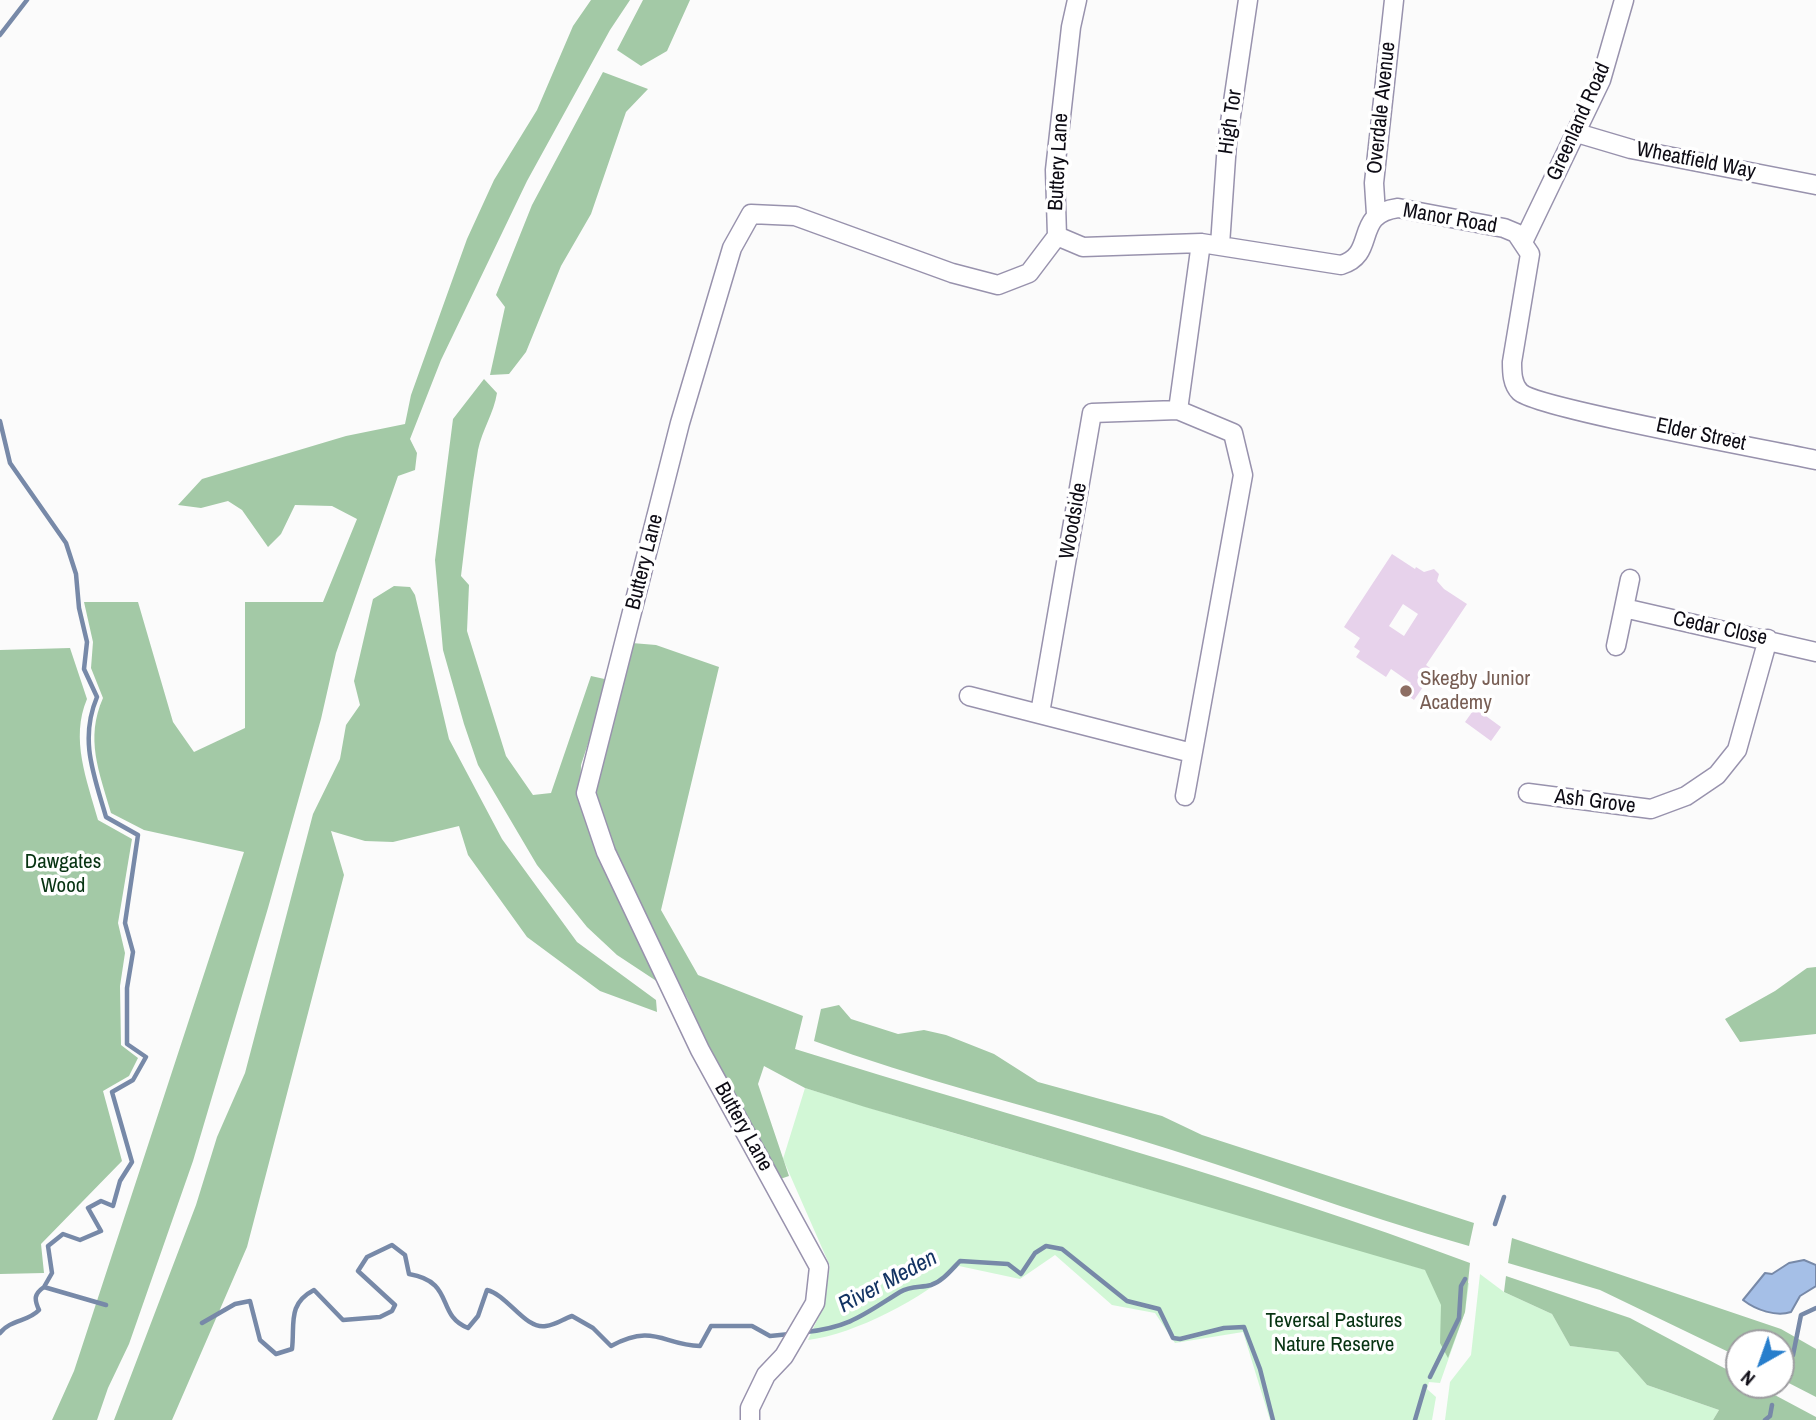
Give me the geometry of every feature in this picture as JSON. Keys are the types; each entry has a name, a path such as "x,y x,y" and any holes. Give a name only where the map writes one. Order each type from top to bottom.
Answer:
{"street":[{"name":"Buttery Lane","path":"750,1420 750,1408 766,1375 784,1356 815,1303 819,1267 700,1049 606,852 586,793 680,423 732,248 751,214 795,216 952,273 998,285 1029,273 1057,236 1055,170 1071,27 1077,0"},
{"name":"High Tor","path":"1220,245 1227,143 1248,0"},
{"name":"Overdale Avenue","path":"1376,214 1374,183 1394,0"},
{"name":"Greenland Road","path":"1524,240 1601,80 1624,0"},
{"name":"Wheatfield Way","path":"1577,133 1631,149 1816,184"},
{"name":"Manor Road","path":"1057,236 1083,247 1201,243 1341,265 1351,262 1358,254 1368,223 1376,214 1398,208 1504,228 1524,240 1530,254 1512,378 1519,391 1531,399 1586,411"},
{"path":"1178,410 1201,243"},
{"name":"Woodside","path":"1040,713 1092,413 1178,410 1233,433 1243,475 1185,796"},
{"name":"Elder Street","path":"1586,411 1816,460"},
{"path":"1616,646 1630,579"},
{"name":"Cedar Close","path":"1624,608 1816,652"},
{"name":"Ash Grove","path":"1528,793 1651,808 1686,796 1717,775 1737,750 1768,639"},
{"path":"969,696 1192,753"}],"green space":[{"path":"591,0 630,0 610,30 527,181 441,360 410,439 417,453 415,470 398,476 336,653 321,719 268,908 193,1161 129,1344 108,1388 97,1420 52,1420 74,1371 244,852 144,830 111,813 94,741 103,698 91,668 93,642 84,602 138,602 173,722 194,752 245,728 245,602 323,602 357,519 332,506 295,505 281,534 268,547 242,510 228,501 201,508 178,505 202,479 346,436 405,424 411,395 467,239 494,180 537,110 573,26"},
{"path":"643,0 690,0 667,51 641,66 617,50"},
{"path":"603,72 648,89 626,112 591,214 561,266 526,352 509,374 490,375 505,307 496,295 532,205"},
{"path":"484,379 497,393 478,450 467,528 461,576 469,585 467,631 506,756 533,795 551,793 591,676 609,680 581,765 580,802 664,986 617,955 587,927 537,865 478,765 464,724 443,650 435,560 453,419"},
{"path":"394,586 410,587 415,595 449,739 502,839 577,942 656,1000 657,1012 600,991 527,937 468,855 459,826 393,842 365,841 331,831 344,875 247,1247 172,1420 114,1420 196,1205 217,1137 245,1073 313,814 340,759 346,725 360,705 354,681 373,599"},
{"path":"632,643 656,645 719,667 661,910 698,975 803,1016 795,1049 1219,1177 1470,1263 1465,1312 1448,1358 1440,1343 1441,1305 1425,1270 865,1107 805,1088 764,1066 758,1084 789,1176 780,1179 701,1039 688,1000 644,921 590,791"},
{"name":"Dawgates Wood","path":"70,648 87,699 82,714 80,744 85,775 98,820 132,839 118,923 125,953 120,986 121,1045 138,1058 129,1076 103,1091 122,1161 41,1244 44,1273 0,1274 0,650"},
{"path":"1816,967 1816,1034 1740,1042 1725,1019 1775,991 1807,968"},
{"path":"839,1005 851,1019 898,1034 924,1030 946,1035 994,1054 1038,1082 1162,1116 1202,1135 1474,1223 1469,1246 1173,1150 931,1080 814,1041 821,1009"},
{"name":"Teversal Pastures Nature Reserve","path":"805,1088 1469,1283 1465,1312 1440,1383 1429,1382 1427,1389 1436,1397 1432,1420 1270,1420 1243,1332 1175,1343 1155,1313 1112,1305 1055,1255 1020,1279 959,1266 927,1290 888,1313 847,1330 808,1340 823,1307 830,1266 783,1159"},
{"path":"1512,1238 1781,1329 1725,1329 1725,1350 1600,1290 1508,1263"},
{"name":"Teversal Pastures Nature Reserve","path":"1480,1274 1504,1292 1552,1314 1570,1346 1618,1352 1647,1385 1719,1410 1713,1420 1445,1420 1450,1382 1471,1355"},
{"path":"1506,1276 1630,1318 1725,1369 1725,1399 1782,1399 1816,1417 1816,1420 1713,1420 1719,1410 1647,1385 1618,1352 1570,1346 1552,1314 1504,1292"},
{"path":"1795,1337 1816,1349 1816,1397 1795,1386"}],"water":[{"path":"1804,1260 1816,1265 1816,1286 1800,1296 1791,1312 1766,1312 1743,1300 1765,1273 1772,1274 1789,1263"}],"building":[{"path":"1392,554 1415,569 1416,567 1424,572 1434,569 1439,574 1437,581 1444,589 1467,604 1426,665 1434,671 1414,700 1404,693 1411,683 1391,669 1386,677 1356,657 1360,651 1354,647 1360,638 1344,627","holes":["1403,604 1418,614 1404,636 1389,626"]},
{"path":"1475,708 1501,727 1491,741 1465,722"}],"waterway":[{"path":"0,35 27,0"},
{"path":"0,421 10,463 66,543 76,574 79,608 87,642 84,669 97,697 89,728 90,757 106,817 138,835 125,923 133,952 127,988 127,1044 146,1057 133,1080 112,1092 132,1162 120,1181 113,1206 101,1201 88,1208 101,1231 80,1240 63,1234 48,1246 52,1273 44,1287"},
{"path":"1495,1224 1504,1197"},
{"name":"River Meden","path":"202,1323 235,1304 250,1301 260,1340 276,1354 292,1349 296,1308 305,1296 314,1290 343,1320 380,1317 392,1311 395,1305 358,1271 367,1257 392,1245 405,1255 409,1274 433,1284 440,1291 451,1315 468,1328 478,1316 487,1290 502,1298 531,1323 538,1326 550,1325 572,1316 593,1328 611,1346 638,1336 658,1337 700,1346 711,1326 752,1326 770,1336 790,1334"},
{"name":"River Meden","path":"806,1332 845,1323 904,1290 935,1283 960,1261 1008,1264 1021,1274 1035,1253 1046,1246 1062,1249 1127,1301 1159,1309 1173,1338 1244,1327 1260,1369 1273,1420"},
{"path":"1430,1377 1459,1318 1461,1286 1465,1279"},
{"name":"River Meden","path":"0,1333 9,1325 30,1317 39,1310 36,1297 44,1287 106,1305"},
{"name":"River Meden","path":"1795,1345 1801,1315 1816,1308"},
{"path":"1415,1420 1425,1386"},
{"name":"River Meden","path":"1765,1420 1770,1416 1772,1405"}],"place":[{"name":"Skegby Junior Academy","path":"1406,691"}]}
